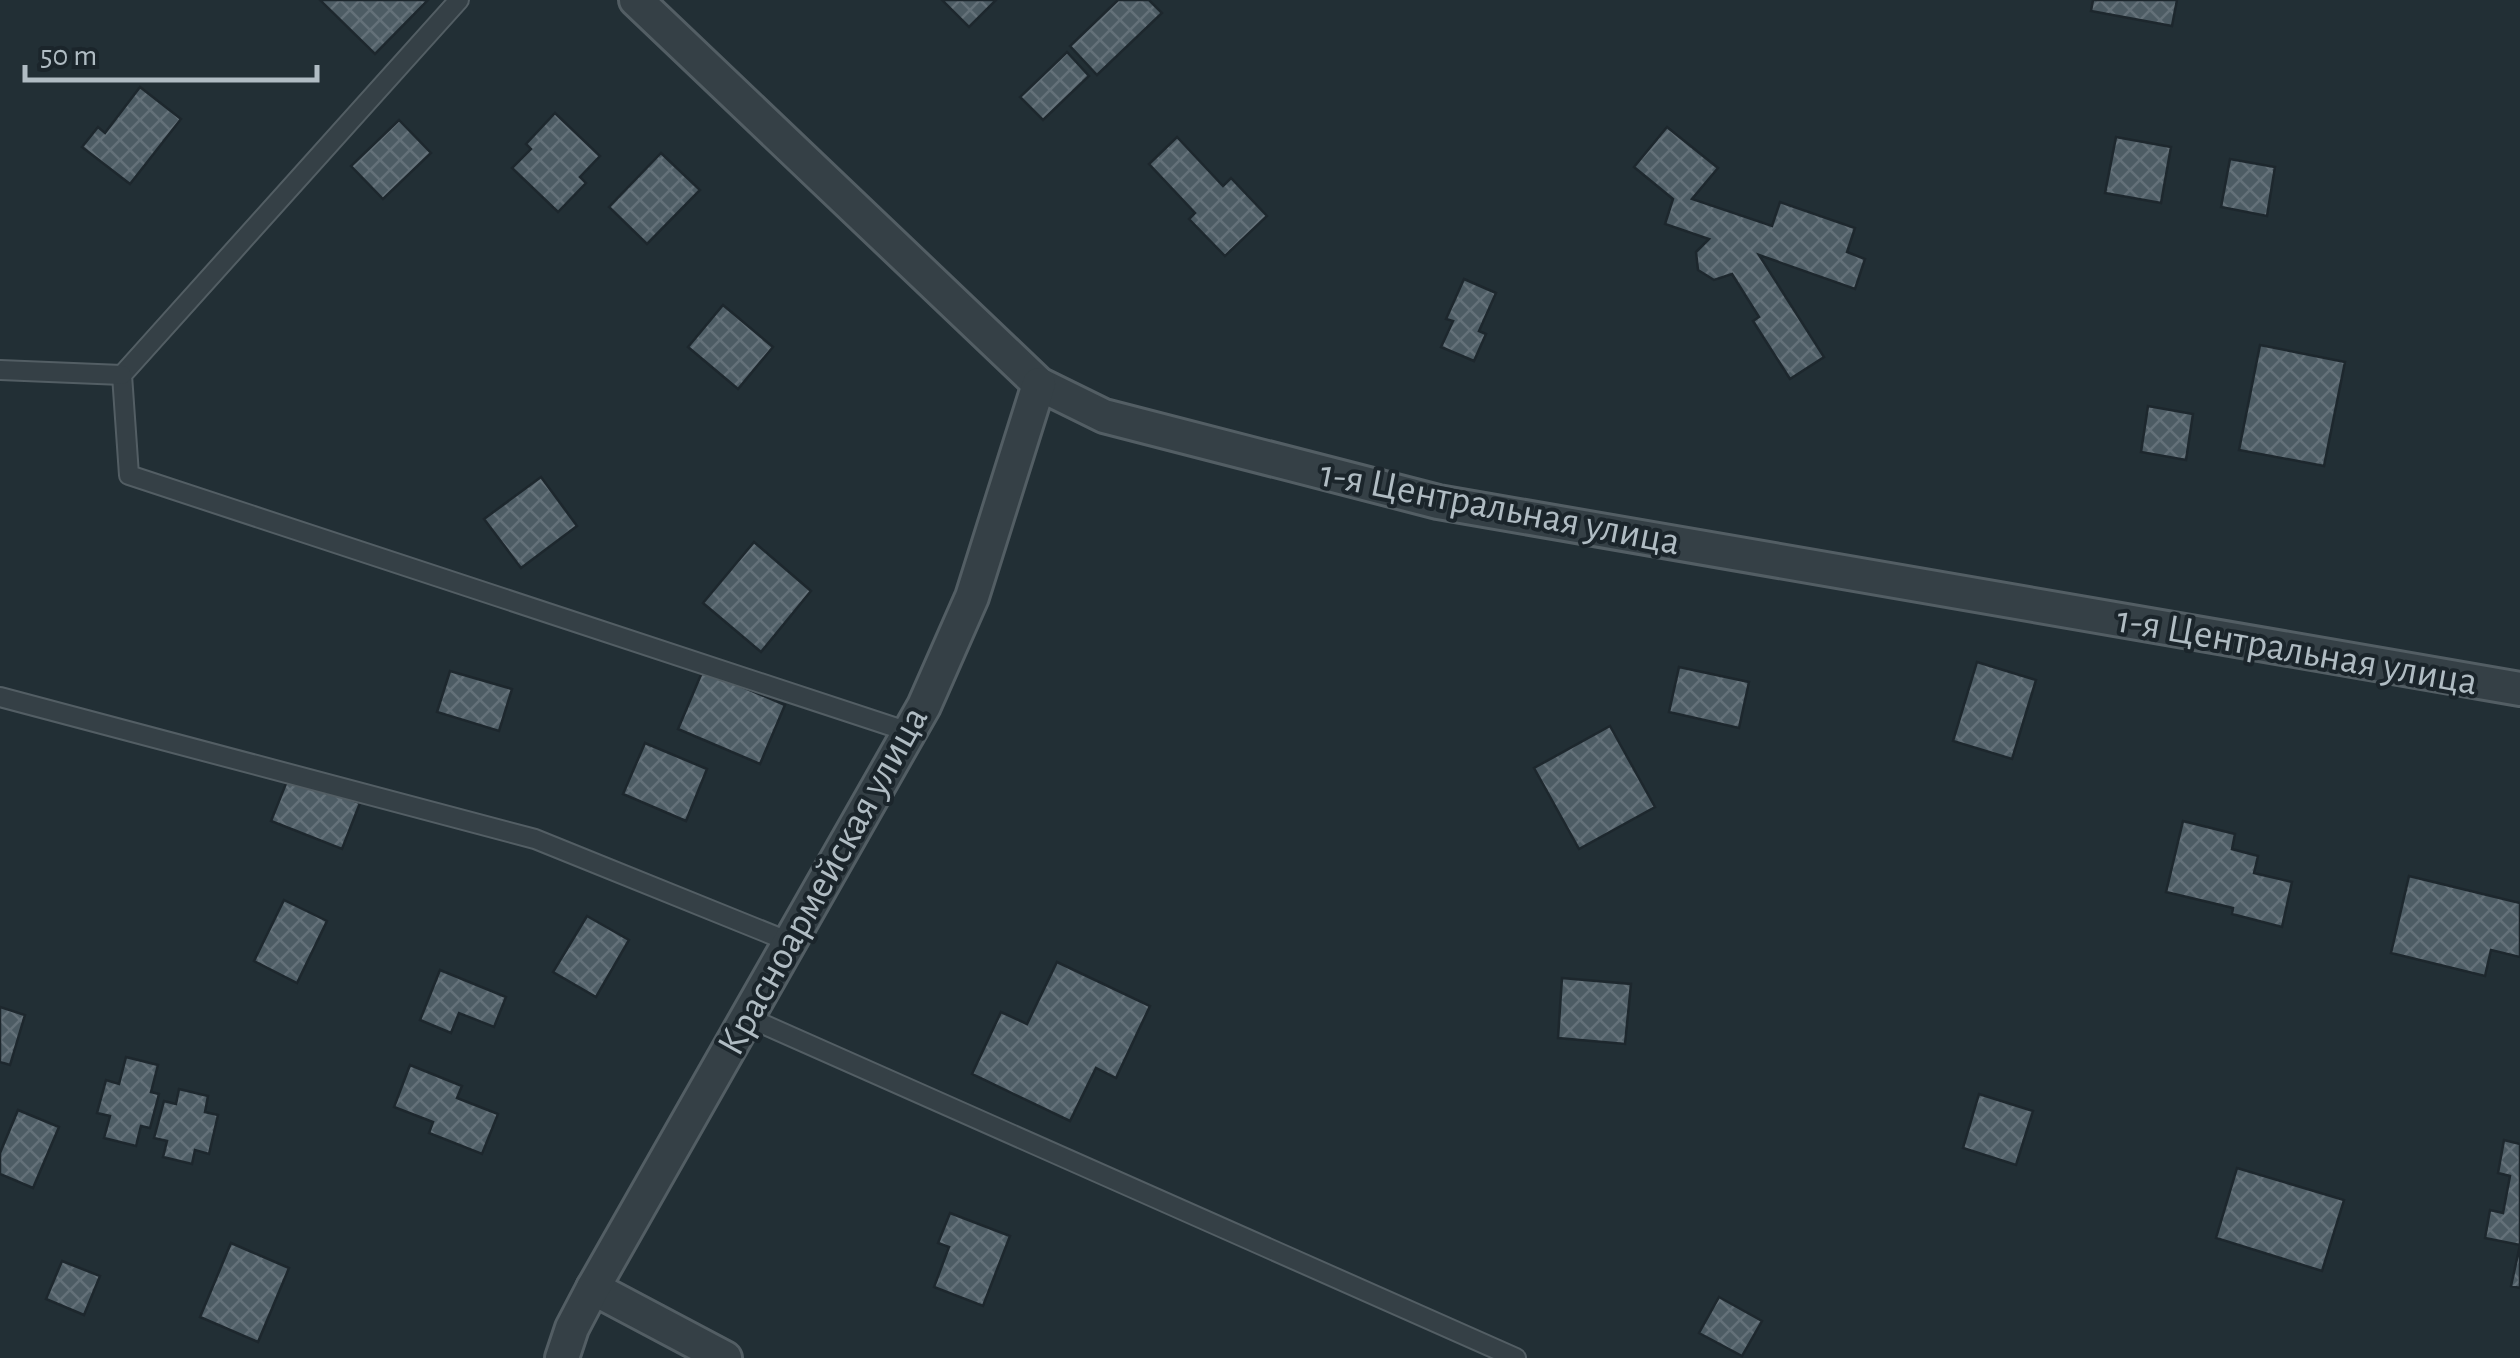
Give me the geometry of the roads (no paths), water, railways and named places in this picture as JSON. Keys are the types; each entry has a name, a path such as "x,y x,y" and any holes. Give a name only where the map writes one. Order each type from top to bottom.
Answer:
{"street":[{"name":"1-я Центральная улица","path":"636,0 1039,384 1104,416 1438,502 2520,690"},
{"name":"Красноармейская улица","path":"562,1358 572,1328 593,1288 910,732 972,597 1039,384"},
{"path":"593,1288 725,1358"}],"lane":[{"path":"459,0 122,375 129,476 910,732"},
{"path":"0,370 122,375"},
{"path":"0,698 535,839 790,942"},
{"path":"747,1016 1516,1358"}]}
